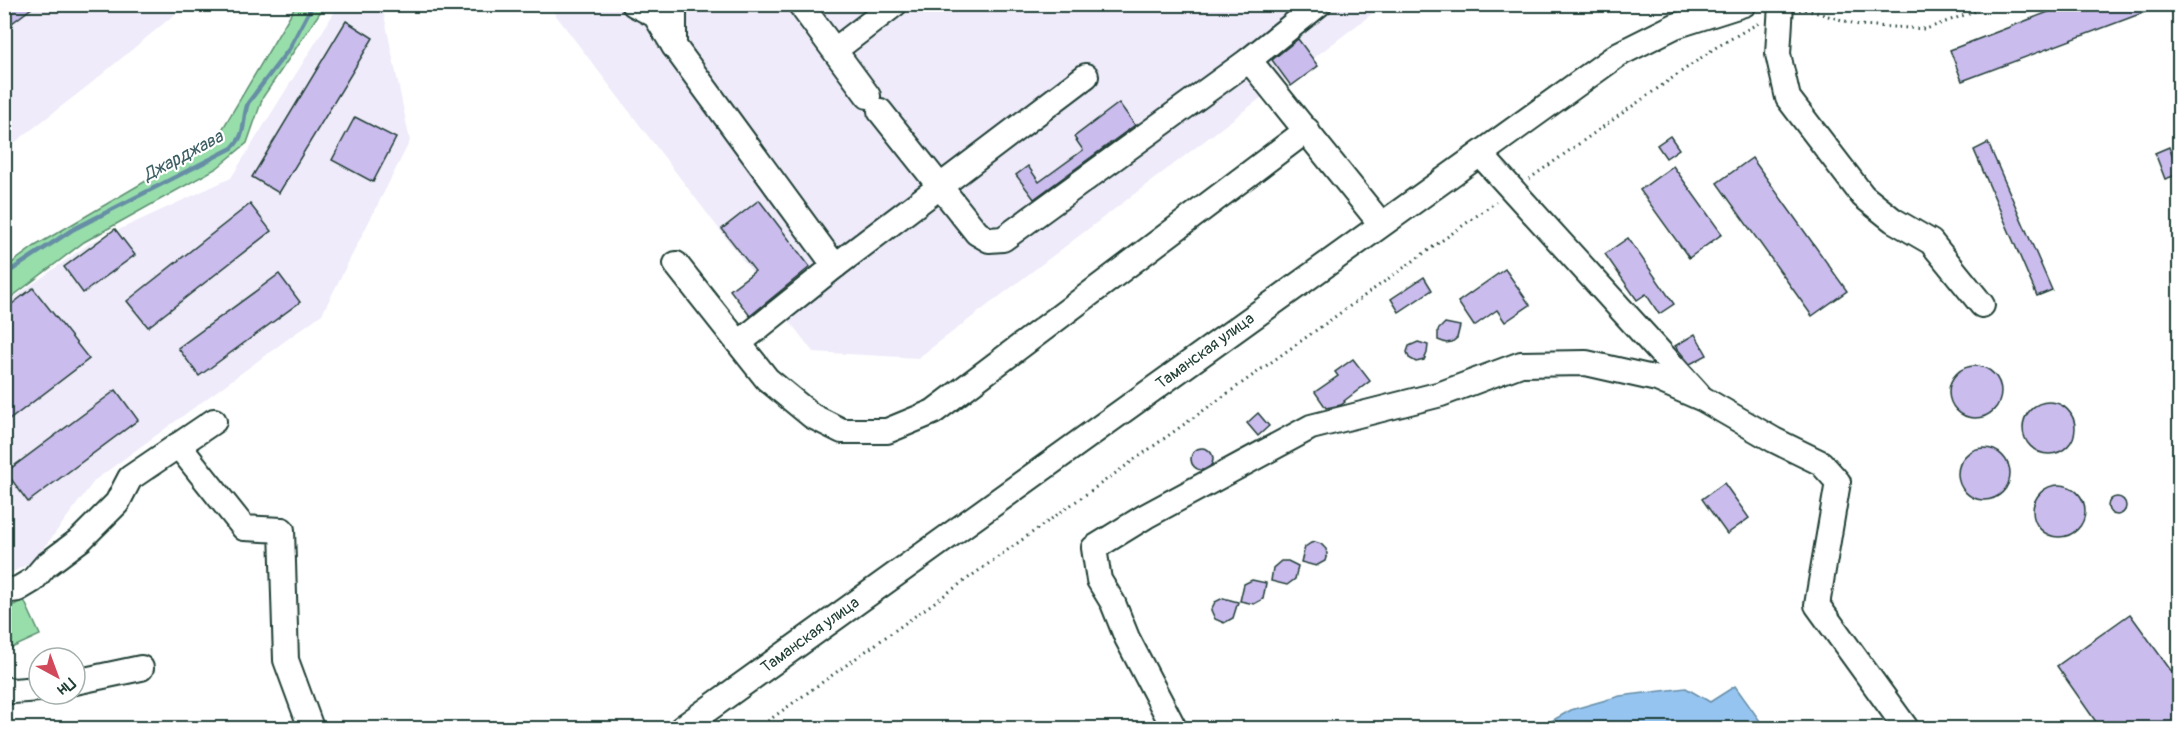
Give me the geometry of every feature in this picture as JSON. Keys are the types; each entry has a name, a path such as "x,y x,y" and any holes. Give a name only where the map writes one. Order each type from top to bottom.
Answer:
{"street":[{"path":"634,4 655,15 674,46 835,266"},
{"path":"674,4 674,46"},
{"path":"800,4 940,188 977,233 989,240 1003,239 1249,60 1319,4"},
{"path":"835,50 895,4"},
{"name":"Таманская улица","path":"682,729 1619,54 1674,26 1744,4"},
{"path":"1781,10 1778,54 1788,98 1863,196 1893,220 1931,242 1982,305"},
{"path":"1249,60 1382,224"},
{"path":"739,343 835,266 1086,76"},
{"path":"676,264 767,379 812,416 842,431 887,431 933,412 1307,130"},
{"path":"1480,154 1703,399"},
{"path":"1174,729 1127,638 1113,603 1099,580 1094,548 1146,516 1311,427 1441,394 1521,364 1586,363 1657,379 1703,399 1774,440 1821,463 1838,482 1817,605 1906,729"},
{"path":"4,591 18,589 33,580 45,566 81,539 117,503 130,478 214,421"},
{"path":"178,445 243,528 282,530 286,660 311,729"},
{"path":"87,679 141,668"},
{"path":"4,689 27,690"}],"path":[{"path":"758,729 1715,48 1781,10 1804,9 1859,25 1926,29 1995,4"}],"shaded area":[{"path":"1373,4 1377,10 918,358 813,352 548,5"},
{"path":"5,5 186,5 5,150"},
{"path":"339,5 382,5 410,141 322,314 95,480 34,561 5,576 5,304 90,243 231,178"}],"green space":[{"path":"296,5 325,5 263,97 247,143 217,168 84,242 5,302 5,268 35,246 216,140"},
{"path":"24,600 40,635 5,651 5,609"}],"water":[{"path":"1735,686 1765,728 1539,728 1571,710 1620,696 1686,688 1710,702"}],"building":[{"path":"4,4 37,4 4,29"},
{"path":"2069,4 2161,6 1962,81 1950,50"},
{"path":"346,21 373,38 279,193 252,177"},
{"path":"1298,39 1318,66 1291,86 1272,60"},
{"path":"1119,103 1135,125 1034,199 1016,175 1028,166 1039,182 1083,150 1074,137"},
{"path":"355,117 396,138 373,182 332,160"},
{"path":"1670,136 1679,149 1666,158 1657,145"},
{"path":"1988,143 2052,290 2037,296 1974,150"},
{"path":"2169,147 2179,174 2165,179 2155,153"},
{"path":"1752,158 1847,291 1812,316 1717,183"},
{"path":"1673,166 1722,234 1689,258 1640,190"},
{"path":"759,200 810,267 750,316 730,290 755,271 722,229"},
{"path":"250,204 271,231 148,327 127,301"},
{"path":"115,229 135,255 83,293 64,267"},
{"path":"1628,238 1674,304 1659,314 1646,294 1637,300 1605,254"},
{"path":"1505,269 1530,305 1505,322 1497,310 1474,326 1458,302"},
{"path":"279,274 300,302 199,376 178,348"},
{"path":"1424,277 1432,290 1399,312 1391,299"},
{"path":"33,288 89,359 4,424 4,310"},
{"path":"1445,323 1460,326 1457,338 1452,342 1446,343 1438,340 1438,330"},
{"path":"1695,334 1707,355 1690,364 1675,346"},
{"path":"1418,342 1428,345 1424,360 1416,362 1409,358 1407,352 1409,346"},
{"path":"1353,359 1370,381 1341,405 1326,408 1315,392 1338,376 1335,372"},
{"path":"1975,366 1989,370 1997,378 2001,392 1997,406 1989,414 1975,418 1961,414 1953,406 1949,392 1953,378 1961,370"},
{"path":"116,390 138,420 28,502 6,472"},
{"path":"2049,402 2063,406 2071,414 2075,428 2071,442 2063,450 2049,454 2035,450 2027,442 2023,428 2027,414 2035,406"},
{"path":"1258,413 1269,426 1258,436 1247,423"},
{"path":"1202,448 1212,455 1213,459 1206,469 1202,470 1192,463 1191,459 1198,449"},
{"path":"1984,448 1998,452 2006,460 2010,474 2006,488 1998,496 1984,500 1970,496 1962,488 1958,474 1962,460 1970,452"},
{"path":"1724,483 1749,518 1727,534 1702,499"},
{"path":"2059,485 2073,489 2081,497 2085,511 2081,525 2073,533 2059,537 2045,533 2037,525 2033,511 2037,497 2045,489"},
{"path":"2113,497 2121,497 2126,502 2124,513 2113,515 2108,510 2108,502"},
{"path":"1315,542 1326,549 1325,561 1316,566 1301,562 1305,547"},
{"path":"1281,561 1288,561 1298,566 1295,579 1287,585 1271,581 1273,568"},
{"path":"1252,580 1266,583 1263,599 1254,604 1240,601 1244,584"},
{"path":"1223,598 1238,602 1233,618 1224,623 1215,619 1211,610 1215,602"},
{"path":"2130,614 2180,683 2180,729 2101,729 2057,666"}],"waterway":[{"name":"Джарджава","path":"4,275 72,230 232,148 240,137 248,103 289,49 313,4"}]}
